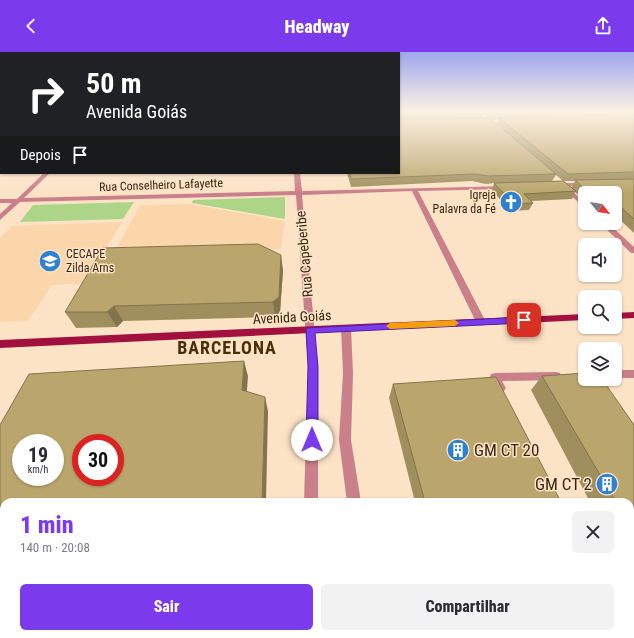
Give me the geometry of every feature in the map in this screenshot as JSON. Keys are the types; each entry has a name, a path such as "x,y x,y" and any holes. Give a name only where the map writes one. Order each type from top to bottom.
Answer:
{"main road":[{"path":"622,316 634,315"},
{"name":"Avenida Goiás","path":"0,344 578,317"}],"street":[{"path":"0,218 46,174"},
{"name":"Rua Capeberibe","path":"297,174 313,367 311,498"},
{"path":"556,180 578,200"},
{"path":"547,185 591,184"},
{"name":"Rua Conselheiro Lafayette","path":"0,201 516,186"},
{"path":"414,189 481,322"},
{"path":"612,230 634,251"},
{"path":"346,328 348,373 345,440 353,498"},
{"path":"622,374 634,374"},
{"path":"506,398 495,378 570,376"}],"shaded area":[{"path":"189,204 285,221 281,249 112,257 140,205"},
{"name":"CECAPE Zilda Arns","path":"122,222 86,283 52,285 28,321 0,322 0,238 12,226"}],"green space":[{"path":"285,197 285,219 192,203 193,200"},
{"path":"134,202 123,219 20,222 33,205"}],"building":[{"path":"400,138 514,138 556,174 488,176 475,174 351,179 350,174 400,174"},
{"path":"524,138 634,138 634,172 568,174"},
{"path":"634,179 634,219 622,208 622,186 582,186 575,180"},
{"path":"563,181 576,191 524,194 533,203 514,204 494,183"},
{"path":"258,244 281,255 279,297 273,302 114,306 107,312 65,312 103,248"},
{"path":"244,361 242,390 265,397 262,498 0,498 0,425 29,374"},
{"path":"578,373 578,386 607,386 634,425 634,498 614,498 542,376"},
{"name":"GM CT 20","path":"496,377 559,498 424,498 393,384"}],"slow traffic":[{"path":"390,326 455,323"}],"place":[{"name":"Igreja Palavra da Fé","path":"511,202"},
{"name":"CECAPE Zilda Arns","path":"50,261"},
{"name":"GM CT 20","path":"458,450"},
{"name":"GM CT 2","path":"607,484"}],"district":[{"name":"BARCELONA","path":"227,348"}],"route":[{"path":"312,440 313,367 310,330 524,320"}]}
